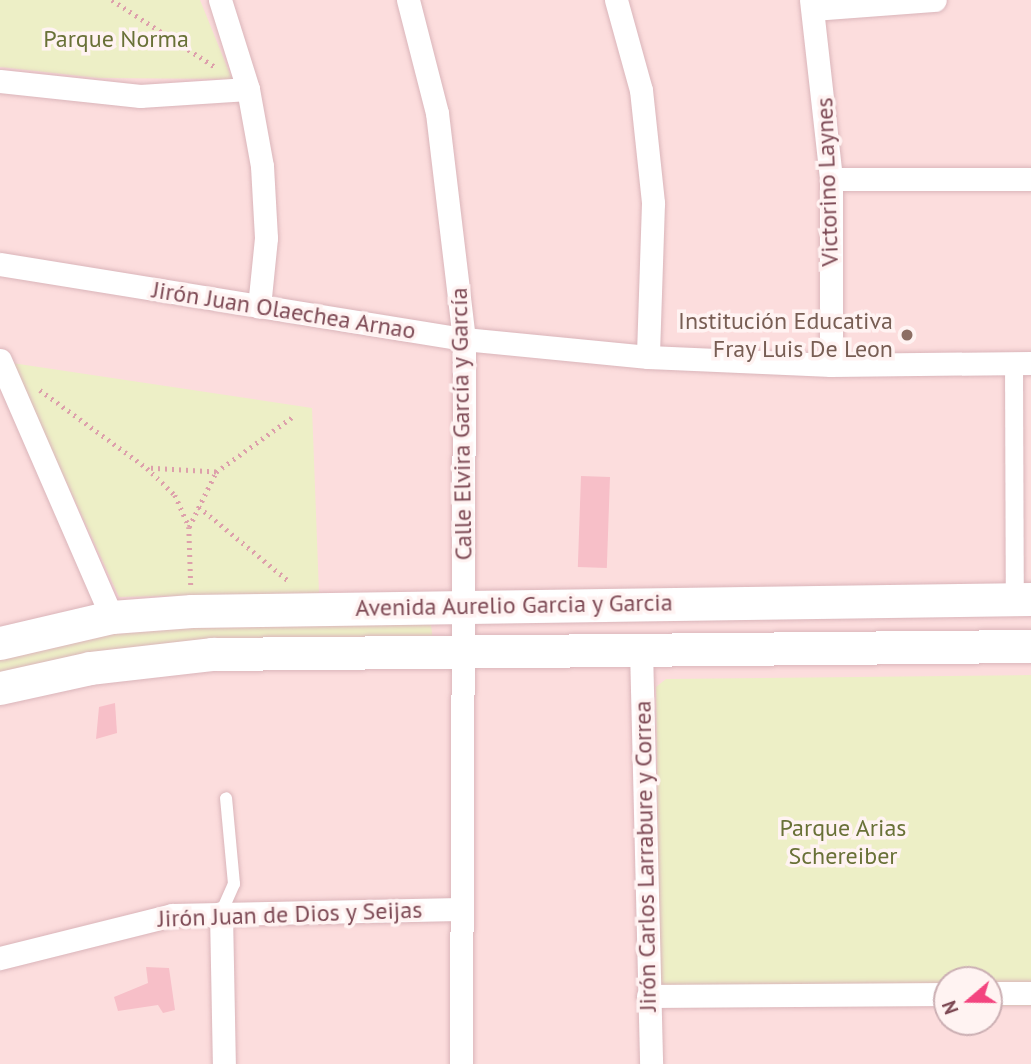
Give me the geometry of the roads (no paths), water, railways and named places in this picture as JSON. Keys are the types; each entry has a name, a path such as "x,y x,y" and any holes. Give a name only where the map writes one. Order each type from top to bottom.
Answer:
{"main road":[{"name":"Avenida Aurelio Garcia y Garcia","path":"0,643 112,617 192,611 1023,599"},
{"name":"Avenida Aurelio Garcia y Garcia","path":"0,688 152,658 461,650 1031,646"}],"street":[{"path":"220,0 248,89 266,238 259,307"},
{"name":"Calle Elvira García y García","path":"408,0 437,113 464,339 461,1064"},
{"path":"616,0 641,90 653,203 648,357"},
{"path":"813,4 935,0"},
{"name":"Victorino Laynes","path":"813,4 831,179 831,365"},
{"path":"0,81 141,96 248,89"},
{"path":"831,179 1031,179"},
{"name":"Jirón Juan Olaechea Arnao","path":"0,264 464,339 648,357 831,365 1022,363"},
{"path":"0,360 112,617"},
{"path":"1022,363 1023,599"},
{"name":"Jirón Carlos Larrabure y Correa","path":"641,649 651,1064"},
{"name":"Jirón Juan de Dios y Seijas","path":"0,958 115,924 220,913 460,909"},
{"path":"220,913 224,1064"},
{"path":"1003,993 1031,993"},
{"path":"648,996 933,994"}],"lane":[{"path":"220,913 234,884 226,797"}],"place":[{"name":"Institución Educativa Fray Luis De Leon","path":"907,335"}],"park label":[{"name":"Parque Norma","path":"116,39"},
{"name":"Parque Arias Schereiber","path":"843,842"}]}
